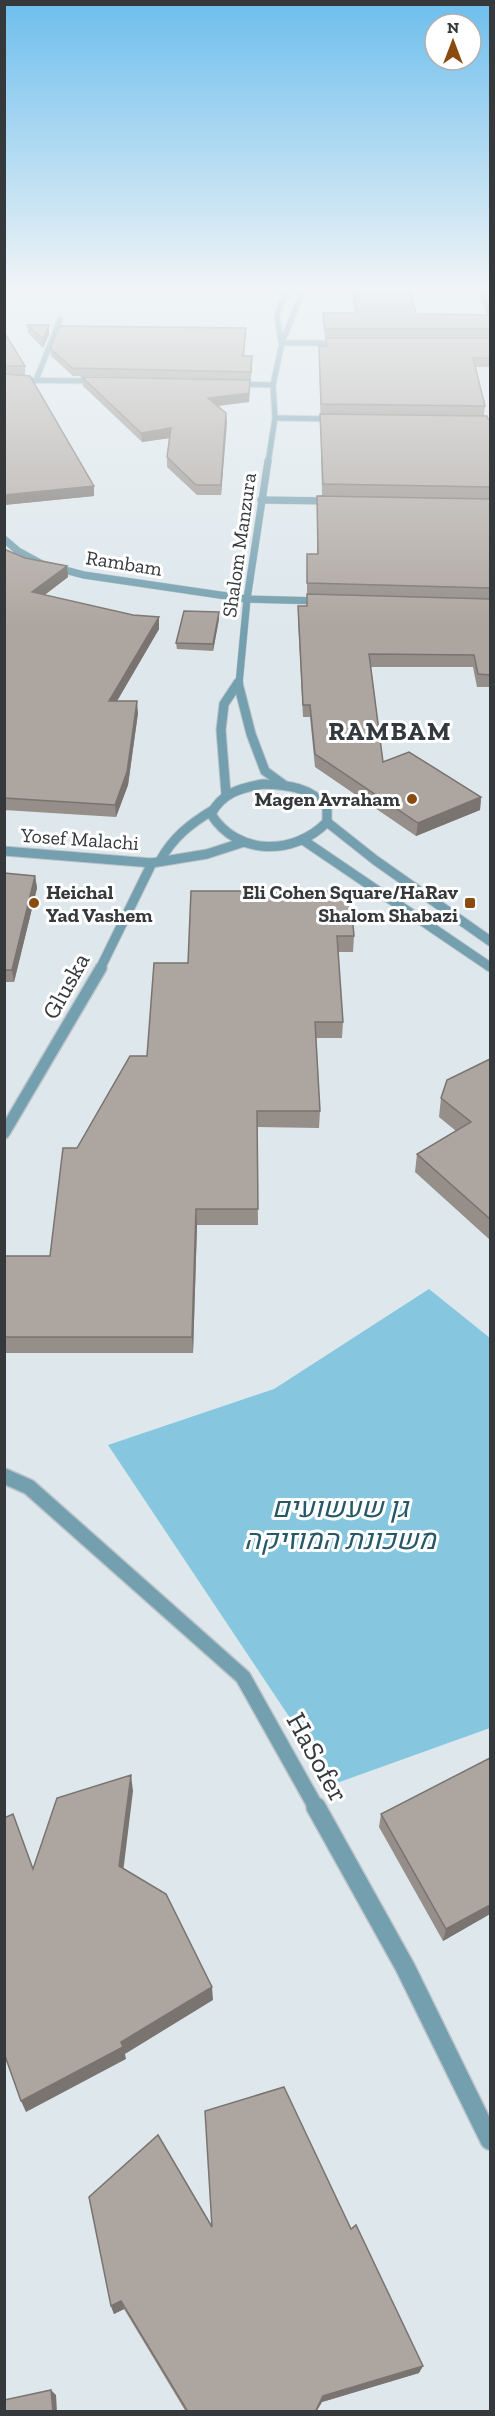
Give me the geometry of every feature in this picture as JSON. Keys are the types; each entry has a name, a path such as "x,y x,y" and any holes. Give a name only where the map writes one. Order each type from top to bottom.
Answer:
{"street":[{"name":"Shalom Manzura","path":"274,403 275,418 247,599 238,682 251,734 265,771 284,784"},
{"path":"275,418 347,419"},
{"path":"261,500 342,501"},
{"name":"Rambam","path":"4,539 18,551 42,564 84,575 247,599 328,601"},
{"name":"Shalom Manzura","path":"226,794 222,730 224,704 238,682"},
{"path":"213,810 211,814 216,826 227,836 244,842 279,845 314,836 327,822 329,815 323,801 307,791 284,784 243,787 226,794"},
{"name":"Gluska","path":"4,1133 73,1018 126,923 156,862 169,842 188,825 213,810 216,803 226,794"},
{"path":"327,822 375,860 490,941"},
{"path":"303,840 490,967"},
{"path":"156,862 207,854 244,842"},
{"name":"Yosef Malachi","path":"4,852 156,862"},
{"name":"HaSofer","path":"4,1476 29,1487 243,1677 405,1967 490,2140"}],"green space":[{"name":"גן שעשועים משכונת המוזיקה","path":"429,1289 490,1338 490,1728 334,1784 108,1445 274,1389"}],"building":[{"path":"4,403 46,403 94,486 4,495"},
{"path":"109,403 214,403 226,413 221,485 196,485 167,457 171,428 141,433"},
{"path":"484,403 485,406 321,404"},
{"path":"320,414 487,416 490,419 490,487 323,484"},
{"path":"317,496 490,499 490,588 307,583 307,554 318,554"},
{"path":"4,549 25,558 67,566 32,592 133,615 159,617 109,701 137,701 127,772 115,805 4,798"},
{"path":"307,594 490,599 490,675 478,674 474,655 369,654 383,762 409,752 481,797 418,823 315,754 310,705 303,705 298,606 307,606"},
{"path":"184,611 219,612 213,644 176,643"},
{"path":"4,873 35,876 12,970 4,970"},
{"path":"191,891 350,891 354,936 337,936 343,1022 315,1022 320,1111 257,1111 258,1209 196,1209 192,1337 4,1337 4,1256 50,1256 63,1148 77,1148 130,1056 147,1056 154,963 188,963"},
{"path":"490,1059 490,1219 417,1154 471,1122 441,1098 447,1080"},
{"path":"490,1758 490,1905 446,1929 381,1814"},
{"path":"131,1775 119,1866 166,1894 212,1987 121,2042 123,2047 21,2101 4,2053 4,1818 13,1814 33,1869 57,1798"},
{"path":"284,2087 351,2229 356,2225 423,2366 323,2396 315,2412 188,2412 121,2301 111,2306 89,2197 158,2135 212,2227 205,2111"},
{"path":"51,2390 53,2412 4,2412 4,2400"}],"place":[{"name":"Magen Avraham","path":"412,799"},
{"name":"Heichal Yad Vashem","path":"34,903"},
{"name":"Eli Cohen Square/HaRav Shalom Shabazi","path":"470,903"}],"district":[{"name":"RAMBAM","path":"390,731"}]}
